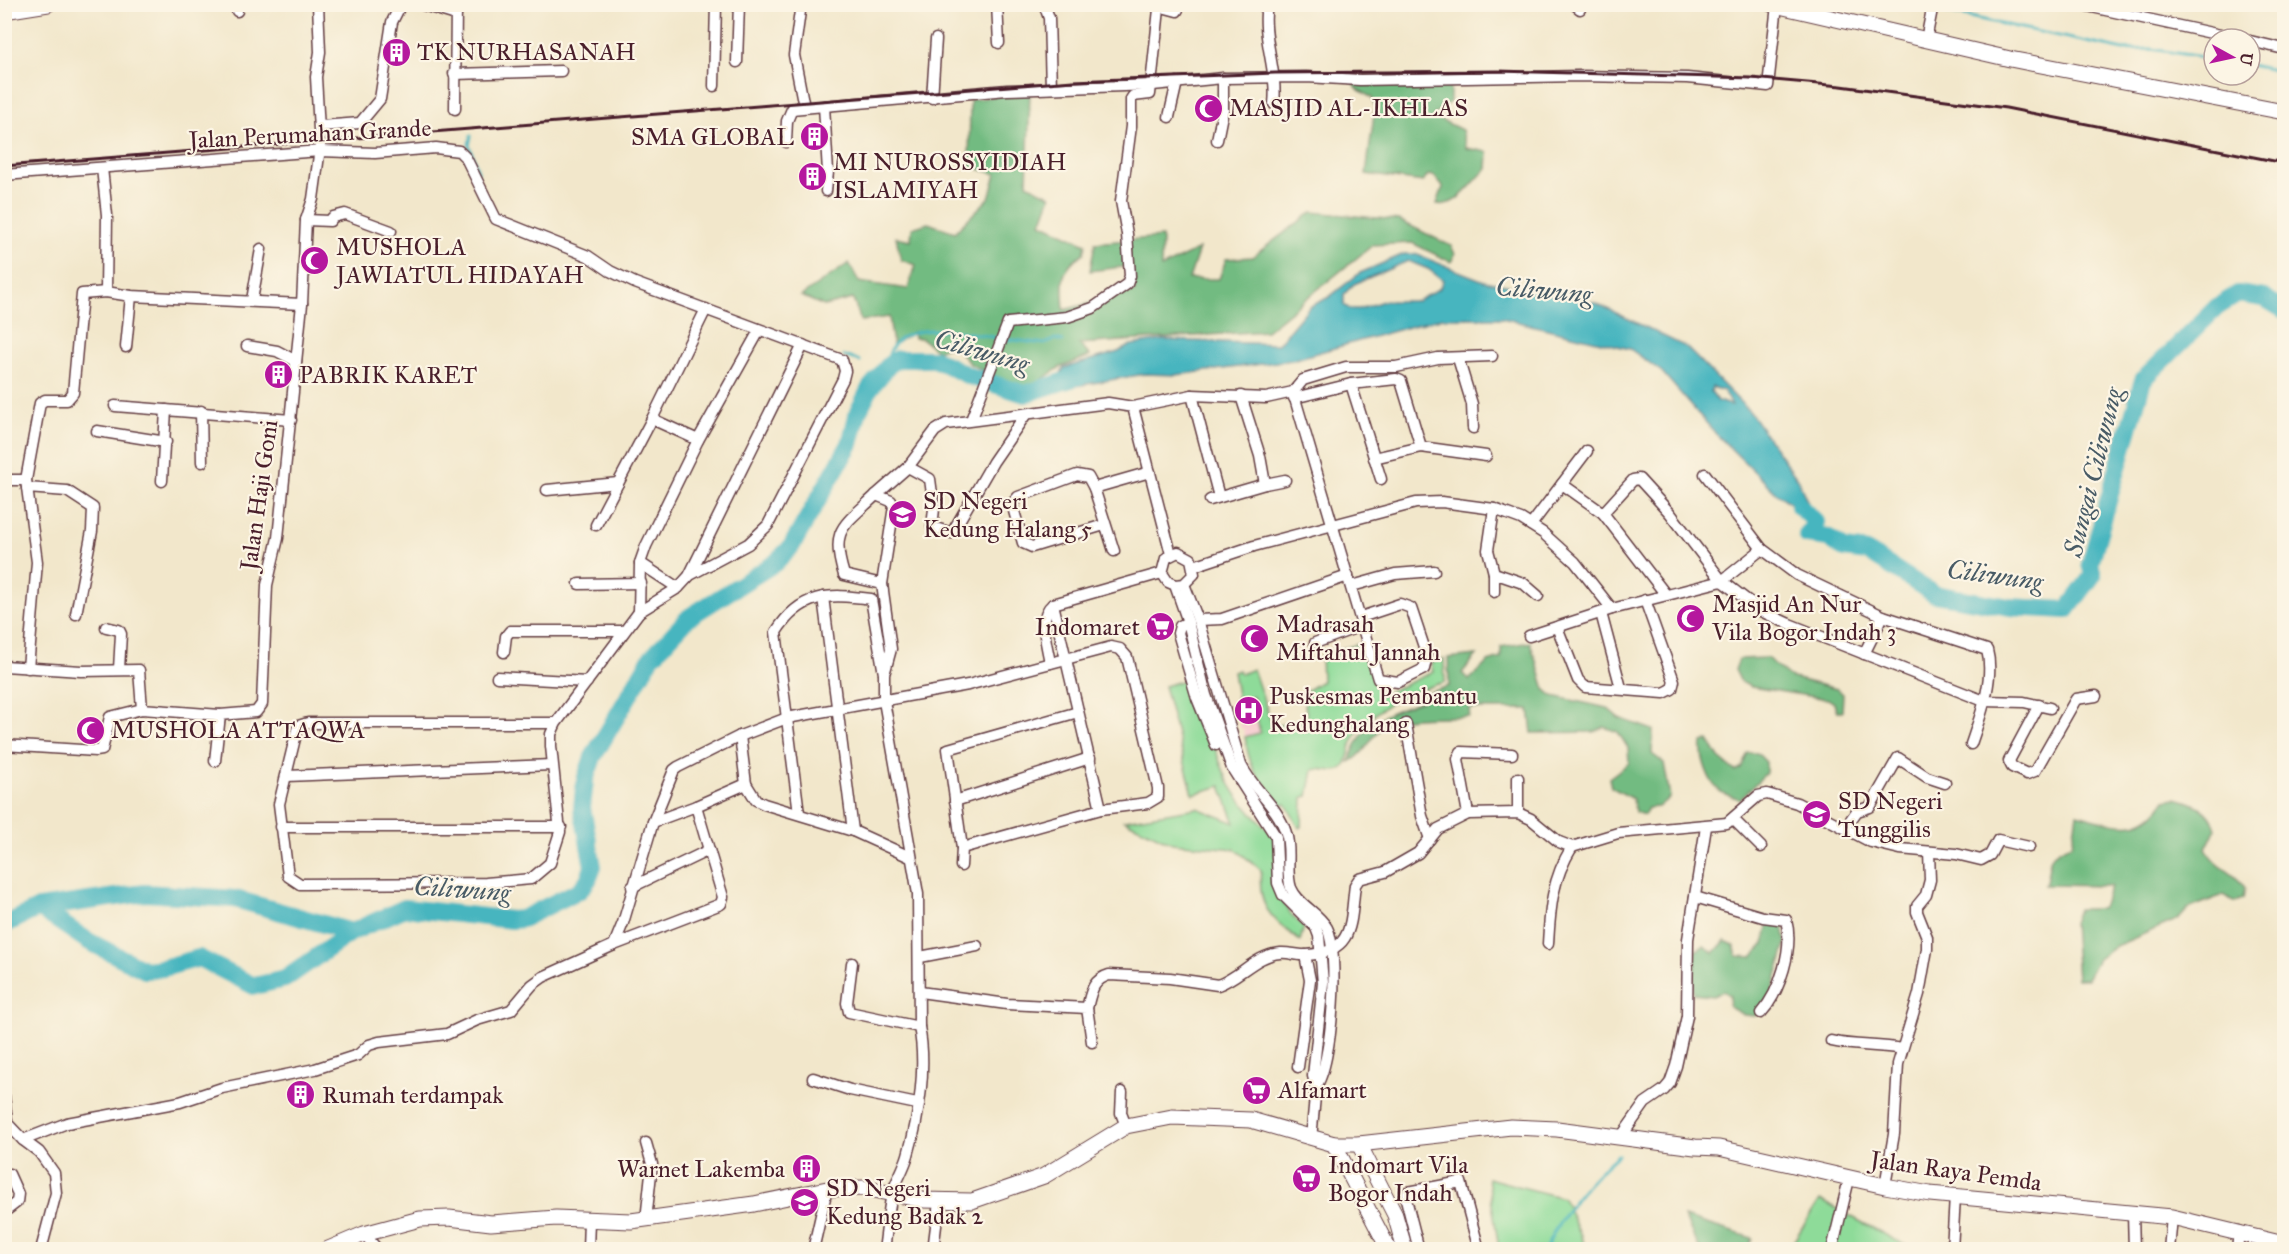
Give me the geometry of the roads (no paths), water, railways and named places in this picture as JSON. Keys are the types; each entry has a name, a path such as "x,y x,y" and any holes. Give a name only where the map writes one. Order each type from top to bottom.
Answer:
{"main road":[{"path":"1771,4 2079,74 2171,88 2284,112"},
{"path":"4,11 38,5"},
{"name":"Jalan Raya Pemda","path":"1126,1126 1172,1118 1202,1116 1251,1120 1334,1144 1359,1144 1511,1127 1557,1129 1741,1151 1885,1186 1955,1196 2172,1217 2239,1231 2284,1244"},
{"path":"326,1250 364,1234 420,1219 449,1218 491,1223 556,1218 646,1220 754,1204 827,1189 863,1188 893,1192 922,1200 972,1202 1048,1174 1126,1126"},
{"path":"1334,1144 1389,1250"},
{"path":"1359,1144 1376,1175 1401,1211 1405,1250"},
{"path":"1356,1185 1376,1175"}],"street":[{"name":"Jalan Haji Goni","path":"4,745 102,750 110,717 142,709 220,715 255,712 262,704 267,585 278,538 291,420 302,304 306,220 320,151 321,126 316,77 320,52 318,4"},
{"path":"321,126 360,123 380,99 392,22 401,4"},
{"path":"420,4 456,10 455,109"},
{"path":"714,86 716,4"},
{"path":"736,62 739,4"},
{"path":"801,4 794,55 804,107"},
{"path":"997,4 999,43"},
{"path":"1044,4 1049,18 1051,88"},
{"path":"970,420 1008,323 1067,316 1093,309 1127,284 1130,276 1127,234 1121,201 1131,126 1131,99 1133,96 1150,94 1159,9 1162,7 1177,10 1181,4"},
{"path":"1267,4 1265,22 1275,78 1274,104"},
{"path":"1926,40 1933,4"},
{"path":"2078,4 2202,31"},
{"path":"786,142 788,113 792,109 804,107 1051,88 1152,85 1223,78 1360,80 1579,76 1687,78 1768,86 1777,5"},
{"path":"932,98 936,39"},
{"path":"2262,44 2284,49"},
{"path":"454,74 561,71"},
{"path":"1217,140 1223,110 1223,78"},
{"path":"1169,117 1177,82"},
{"path":"824,106 827,122 826,191"},
{"name":"Jalan Perumahan Grande","path":"4,175 320,151 375,153 436,148 459,151 466,158 496,219 588,256 635,284 759,331 838,357 844,364 843,379 768,525 748,544 690,575"},
{"path":"102,168 107,215 106,292"},
{"path":"306,220 330,221 333,217 345,214 391,231"},
{"path":"252,300 261,249"},
{"path":"28,668 37,561 26,484 40,403 45,400 67,400 73,393 82,294 106,292 131,296 302,304"},
{"path":"126,347 131,296"},
{"path":"596,525 706,309"},
{"path":"639,612 640,563 646,546 698,440 759,331"},
{"path":"556,723 308,723 298,726 279,804 288,876 300,884 486,883 531,879 550,863 561,827 552,765 551,734 556,723 639,612 678,588 690,575 803,345"},
{"path":"247,346 277,351 296,361"},
{"path":"1315,643 1362,621 1400,604 1411,608 1427,656 1424,669 1398,682 1378,679 1362,621 1294,395 1303,380 1346,367 1396,367 1438,358 1492,356"},
{"path":"1458,358 1472,404 1473,428"},
{"path":"882,584 844,575 836,551 843,525 908,467 940,427 954,421 1108,403 1133,407 1192,395 1266,398 1351,384 1396,380 1401,381 1420,447"},
{"path":"1351,384 1381,479"},
{"path":"1192,395 1214,498 1285,480"},
{"path":"1241,396 1260,456 1265,484"},
{"path":"115,406 201,411 291,420"},
{"path":"1133,407 1171,554"},
{"path":"162,481 166,410"},
{"path":"201,411 201,462"},
{"path":"908,467 930,479 934,509 932,527 952,533 993,462 1026,414"},
{"path":"652,418 698,440"},
{"path":"97,431 166,442"},
{"path":"1374,458 1420,447 1486,456"},
{"path":"1532,525 1587,451"},
{"path":"1094,488 1150,472"},
{"path":"1705,474 1762,549 1797,575 1883,616 1987,650 1989,664 1984,700 1971,744"},
{"path":"1104,525 1032,548 1023,543 1013,511 1013,500 1077,476 1088,477 1094,488 1104,525 1114,550"},
{"path":"1603,513 1633,480 1639,479 1670,513 1722,581 1761,611 1984,700 2044,707 2009,761 2012,767 2031,775 2076,699 2096,696"},
{"path":"4,480 67,491 93,507 92,531 76,614"},
{"path":"547,490 618,483"},
{"path":"1562,484 1603,513 1666,595"},
{"path":"876,495 891,501 894,506 882,584 891,649 884,674"},
{"path":"1194,566 1254,546 1428,501 1494,509 1532,525 1575,562 1612,609"},
{"path":"1494,509 1488,550 1489,561 1494,573 1494,592"},
{"path":"1529,636 1612,609 1722,581 1762,549"},
{"path":"1171,554 1185,554 1194,566 1190,580 1179,585 1168,582 1162,573 1163,563 1171,554"},
{"path":"640,563 678,588"},
{"path":"1193,621 1221,619 1350,581 1395,574 1434,572"},
{"path":"1050,663 1044,620 1046,610 1053,604 1162,573"},
{"path":"1494,573 1523,583 1538,596"},
{"path":"579,584 641,583"},
{"path":"1179,585 1241,765 1250,781 1281,820 1288,844 1287,869 1292,890 1319,936 1318,954 1323,983 1313,1076 1316,1086 1311,1139"},
{"path":"823,597 853,831"},
{"path":"799,813 776,632 795,608 808,600 823,597 871,598 884,674 884,701 919,910 919,1027 922,1043 917,1104 907,1157 893,1192 884,1250"},
{"path":"1557,627 1578,680 1585,687 1664,693 1672,689 1674,681 1645,600"},
{"path":"1053,604 1101,809"},
{"path":"1601,613 1620,688"},
{"path":"1864,654 1883,616"},
{"path":"1193,621 1201,696 1232,768 1276,837 1278,883 1283,895 1302,910 1321,917 1329,931 1333,952 1334,982 1323,1077 1316,1086"},
{"path":"106,627 119,630 121,634 119,669"},
{"path":"504,652 506,636 510,631 624,631"},
{"path":"614,945 623,923 652,822 674,771 740,736 787,718 968,685 1111,647 1120,649 1126,657 1158,788 1158,797 1148,803 1101,809 962,848"},
{"path":"4,666 81,671 138,670 142,709"},
{"path":"497,677 586,682"},
{"path":"961,866 962,848 948,749 1078,712"},
{"path":"215,761 220,715"},
{"path":"1406,724 1422,816 1430,839"},
{"path":"740,736 746,784 756,800 853,831 910,857"},
{"path":"1468,813 1458,759 1461,752 1512,754"},
{"path":"955,801 1090,758"},
{"path":"1845,828 1857,811 1870,807 1898,758 1927,777 1945,783"},
{"path":"287,776 552,765"},
{"path":"1518,778 1518,813"},
{"path":"652,822 746,784"},
{"path":"1092,1042 1087,1008 1093,986 1100,978 1109,975 1170,978 1218,985 1255,961 1279,952 1305,956 1333,952 1349,929 1355,885 1359,879 1385,872 1418,853 1430,839 1453,820 1468,813 1518,813 1532,819 1572,848 1618,833 1684,826 1706,827 1734,820 1758,796 1767,794 1787,798 1871,842 1900,849 1956,854 1981,860 1990,855 1998,840 2029,847"},
{"path":"23,1140 67,1123 171,1104 222,1088 315,1069 358,1055 369,1045 379,1042 447,1034 477,1020 511,1010 537,981 614,945 721,904 723,897 696,806"},
{"path":"1734,820 1761,847"},
{"path":"281,827 561,827"},
{"path":"1622,1137 1645,1103 1670,1083 1676,1066 1686,1024 1688,939 1706,827"},
{"path":"1548,944 1550,904 1555,879 1572,848"},
{"path":"632,887 709,850"},
{"path":"1885,1186 1894,1134 1896,1077 1919,994 1928,949 1927,937 1917,912 1917,906 1926,895 1930,880 1929,852"},
{"path":"1695,897 1763,917 1786,920 1783,971 1769,1004 1761,1013"},
{"path":"920,957 977,946"},
{"path":"1298,1067 1310,980 1305,956"},
{"path":"852,963 847,1003 849,1012 919,1027"},
{"path":"920,992 1007,1004 1087,1008"},
{"path":"1831,1041 1865,1047 1872,1043 1902,1049"},
{"path":"813,1078 850,1090 917,1104"},
{"path":"1122,1092 1121,1113 1126,1126"},
{"path":"4,1096 6,1120 23,1140 39,1152 54,1173 57,1184 41,1250"},
{"path":"646,1143 652,1164 646,1220"},
{"path":"4,1174 9,1174 18,1194 17,1202 4,1212"},
{"path":"1832,1250 1849,1179"},
{"path":"1376,1225 1401,1211 1408,1192 1461,1182 1479,1250"},
{"path":"813,1250 827,1189"},
{"path":"1952,1250 1955,1196"},
{"path":"933,1250 939,1202"},
{"path":"1401,1211 1419,1250"},
{"path":"2133,1213 2134,1250"},
{"path":"2169,1250 2172,1217"},
{"path":"588,1250 589,1220"},
{"path":"2237,1250 2239,1231"},
{"path":"364,1234 378,1250"}],"water":[{"path":"1404,254 1415,254 1484,281 1596,303 1686,347 1750,412 1798,480 1816,522 1775,492 1716,434 1662,372 1630,349 1502,318 1440,318 1292,360 1176,375 1145,374 1064,388 1056,382 1064,368 1118,352 1131,345 1163,340 1278,344 1309,307 1329,297 1360,273","holes":["1408,261 1428,269 1443,280 1440,288 1417,301 1383,301 1360,309 1350,309 1344,305 1344,294 1354,284","1712,387 1724,391 1732,405 1717,401 1711,392"]}],"waterway":[{"path":"1909,4 2124,50 2151,49 2202,57"},
{"path":"2262,67 2284,72"},
{"path":"471,136 469,145 478,172"},
{"name":"Sungai Ciliwung","path":"1799,506 1816,522 1807,535 1829,538 1844,549 1868,552 1934,594 2010,607 2067,610 2093,575 2090,564 2143,380 2217,307 2238,294 2264,298 2284,310"},
{"name":"Ciliwung","path":"883,373 893,346 902,338 914,333 942,330 998,338"},
{"name":"Ciliwung","path":"1005,339 1045,344 1055,339 1063,341"},
{"path":"844,356 860,361"},
{"name":"Ciliwung","path":"4,925 39,908 145,893 235,899 352,932 405,908 512,920 522,919 580,890 588,880 593,867 582,808 585,780 593,757 651,658 689,617 775,563 791,547 850,444 858,412 870,388 889,365 898,359 935,359 969,376 1025,394 1080,376"},
{"path":"39,908 88,941 145,970 163,968 199,958 254,986 285,979 352,932"},
{"path":"1545,1250 1559,1223 1576,1199 1595,1176 1618,1155"}],"railway":[{"path":"4,166 1073,81 1275,73 1499,71 1752,78 1841,86 2006,108 2284,163"}],"place":[{"name":"TK NURHASANAH","path":"396,52"},
{"name":"MASJID AL-IKHLAS","path":"1208,108"},
{"name":"SMA GLOBAL","path":"815,137"},
{"name":"MI NUROSSYIDIAH ISLAMIYAH","path":"812,176"},
{"name":"MUSHOLA JAWIATUL HIDAYAH","path":"315,261"},
{"name":"PABRIK KARET","path":"278,375"},
{"name":"SD Negeri Kedung Halang 5","path":"902,515"},
{"name":"Masjid An Nur Vila Bogor Indah 3","path":"1691,618"},
{"name":"Indomaret","path":"1161,627"},
{"name":"Madrasah Miftahul Jannah","path":"1255,638"},
{"name":"Puskesmas Pembantu Kedunghalang","path":"1248,710"},
{"name":"MUSHOLA ATTAQWA","path":"90,730"},
{"name":"SD Negeri Tunggilis","path":"1817,815"},
{"name":"Alfamart","path":"1257,1090"},
{"name":"Rumah terdampak","path":"301,1095"},
{"name":"Warnet Lakemba","path":"806,1169"},
{"name":"Indomart Vila Bogor Indah","path":"1307,1179"},
{"name":"SD Negeri Kedung Badak 2","path":"805,1202"}]}
